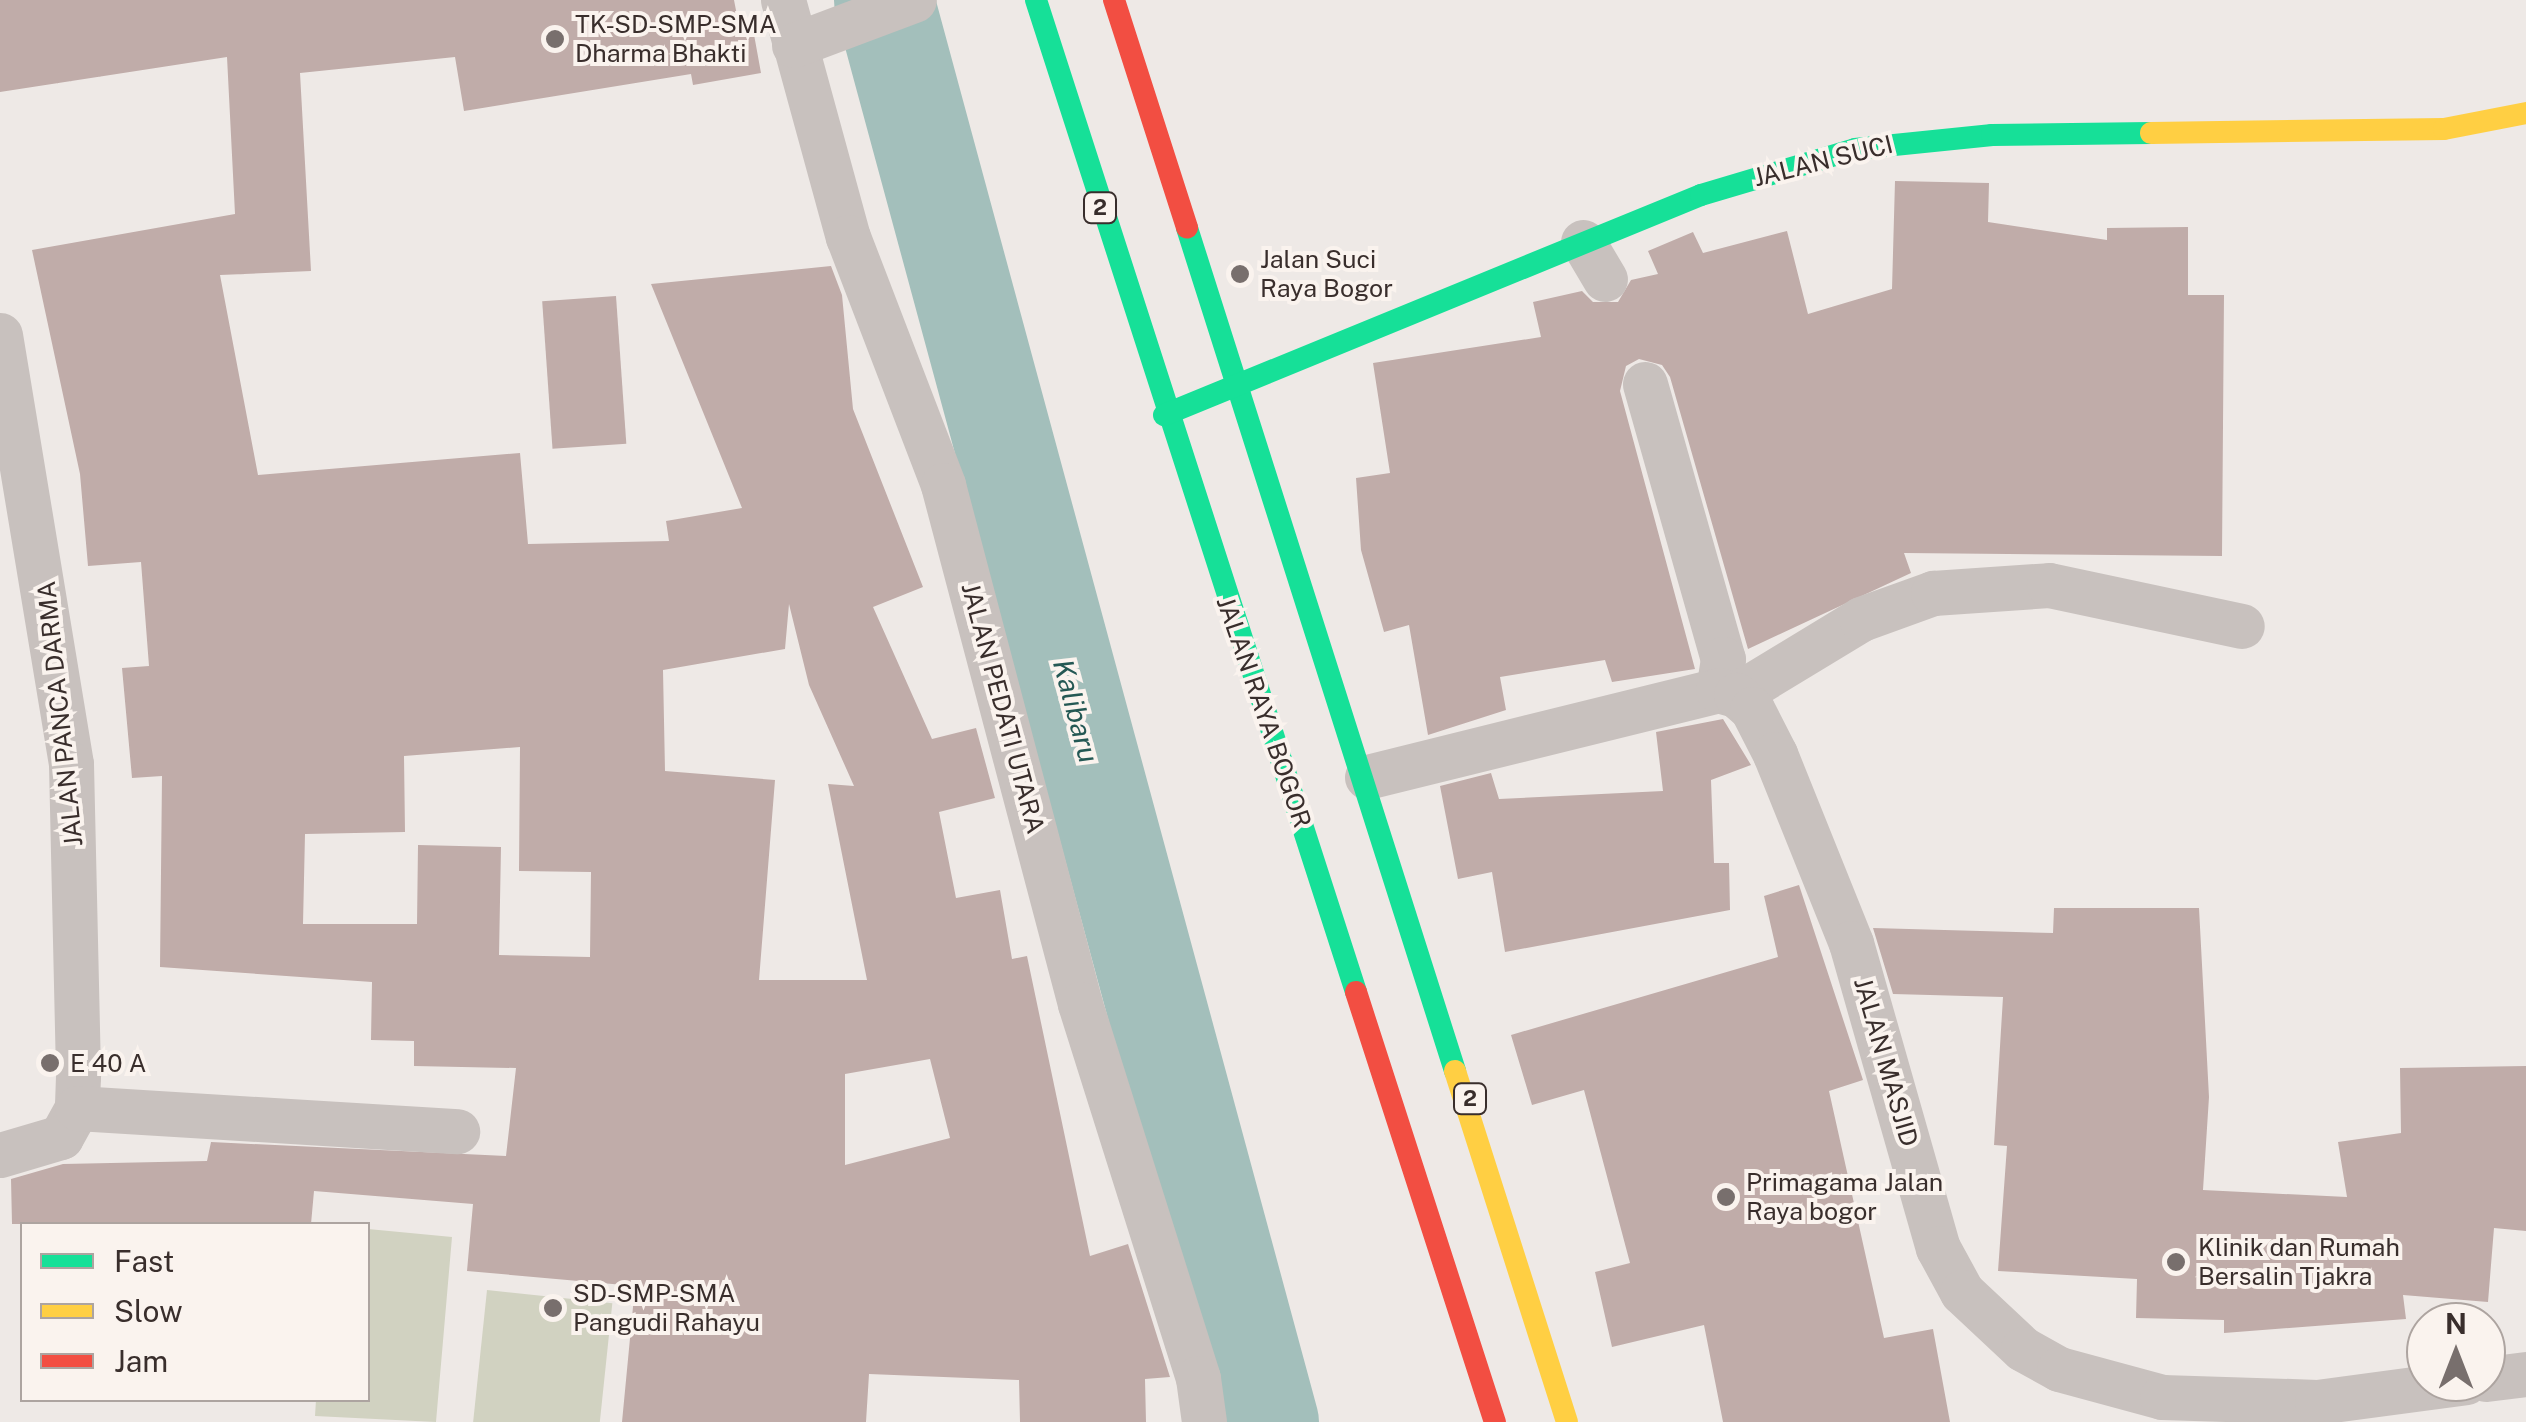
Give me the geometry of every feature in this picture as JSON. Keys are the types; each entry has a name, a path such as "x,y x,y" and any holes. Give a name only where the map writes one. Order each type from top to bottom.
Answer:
{"main road":[{"name":"JALAN RAYA BOGOR","path":"1036,0 1164,415 1449,1262 1495,1422"},
{"name":"2","path":"1114,0 1236,389 1367,777 1568,1422"},
{"name":"JALAN SUCI","path":"1164,415 1594,260 1778,170 1920,138 2372,132 2494,123 2526,113"}],"street":[{"name":"JALAN PEDATI UTARA","path":"783,0 848,237 943,485 1080,1004 1198,1378 1204,1422"},
{"path":"794,45 912,1"},
{"name":"JALAN PANCA DARMA","path":"0,335 71,764 76,1108"},
{"path":"1645,384 1724,659 1727,693"},
{"path":"1367,777 1727,693 1861,619 1932,594 2049,585 2242,626"},
{"name":"JALAN MASJID","path":"1727,693 1752,709 1775,754 1851,943 1938,1248 1973,1302 2023,1349 2058,1369 2162,1397 2317,1402 2406,1390"},
{"path":"0,1155 61,1136 76,1108 458,1131"}],"green space":[{"path":"370,1229 452,1237 436,1422 315,1416 316,1402 370,1402"},
{"path":"487,1290 612,1303 600,1422 473,1422"}],"building":[{"path":"0,0 734,0 740,31 753,29 761,73 693,85 691,74 464,111 455,57 300,73 311,271 220,275 258,475 520,453 528,544 669,541 666,521 742,508 651,284 831,266 842,295 853,409 923,587 873,607 932,739 976,728 995,798 939,812 956,898 1000,890 1012,959 1027,956 1090,1256 1128,1244 1170,1377 1145,1379 1146,1422 1020,1422 1019,1380 869,1374 866,1422 622,1422 635,1286 467,1271 473,1204 314,1191 311,1222 12,1224 11,1179 63,1164 207,1161 211,1142 506,1156 516,1068 414,1066 414,1041 371,1040 372,982 160,967 162,776 132,778 122,668 149,666 141,562 88,566 80,474 32,250 235,214 227,57 0,92","holes":["789,604 809,685 854,786 828,784 867,980 759,980 775,780 665,771 663,670 785,649","520,747 519,871 591,872 590,957 499,955 501,847 418,845 417,924 303,924 305,834 405,832 404,756","930,1059 950,1138 845,1165 845,1074"]},
{"path":"1895,181 1989,183 1988,222 2107,240 2107,228 2188,227 2188,295 2224,295 2222,556 1904,553 1911,573 1748,649 1670,377 1662,365 1639,359 1626,366 1620,391 1695,669 1612,682 1605,660 1500,677 1506,710 1428,735 1409,625 1384,632 1361,550 1356,478 1390,473 1373,363 1541,337 1533,302 1582,291 1593,302 1618,302 1631,280 1658,274 1648,251 1693,232 1703,253 1787,231 1808,314 1892,289"},
{"path":"616,296 626,444 553,449 542,301"},
{"path":"1723,719 1751,765 1711,780 1714,863 1729,863 1730,910 1505,952 1492,872 1458,879 1440,786 1491,773 1499,799 1663,791 1656,732"},
{"path":"1799,885 1863,1080 1829,1091 1884,1338 1933,1329 1950,1422 1723,1422 1704,1325 1612,1347 1595,1272 1630,1263 1584,1090 1532,1105 1511,1035 1778,957 1764,896"},
{"path":"2054,908 2199,908 2209,1097 2203,1190 2347,1197 2338,1142 2401,1133 2400,1068 2526,1066 2526,1231 2494,1228 2488,1302 2403,1295 2406,1319 2224,1333 2224,1320 2136,1318 2137,1279 1998,1271 2007,1146 1994,1145 2003,997 1893,994 1873,928 2053,933"}],"waterway":[{"name":"Kalibaru","path":"884,0 1269,1422"}],"traffic: fast":[{"path":"1036,0 1356,992"},
{"path":"1164,415 1701,195 1855,149 1992,135 2151,133"},
{"path":"1187,228 1455,1071"}],"traffic: slow":[{"path":"2151,133 2444,129 2526,113"},
{"path":"1455,1071 1567,1422"}],"traffic: jam":[{"path":"1114,0 1187,228"},
{"path":"1356,992 1495,1422"}],"place":[{"name":"TK-SD-SMP-SMA Dharma Bhakti","path":"555,39"},
{"name":"Jalan Suci Raya Bogor","path":"1240,274"},
{"name":"E 40 A","path":"50,1063"},
{"name":"Primagama Jalan Raya bogor","path":"1726,1197"},
{"name":"Klinik dan Rumah Bersalin Tjakra","path":"2176,1262"},
{"name":"SD-SMP-SMA Pangudi Rahayu","path":"553,1308"}]}
